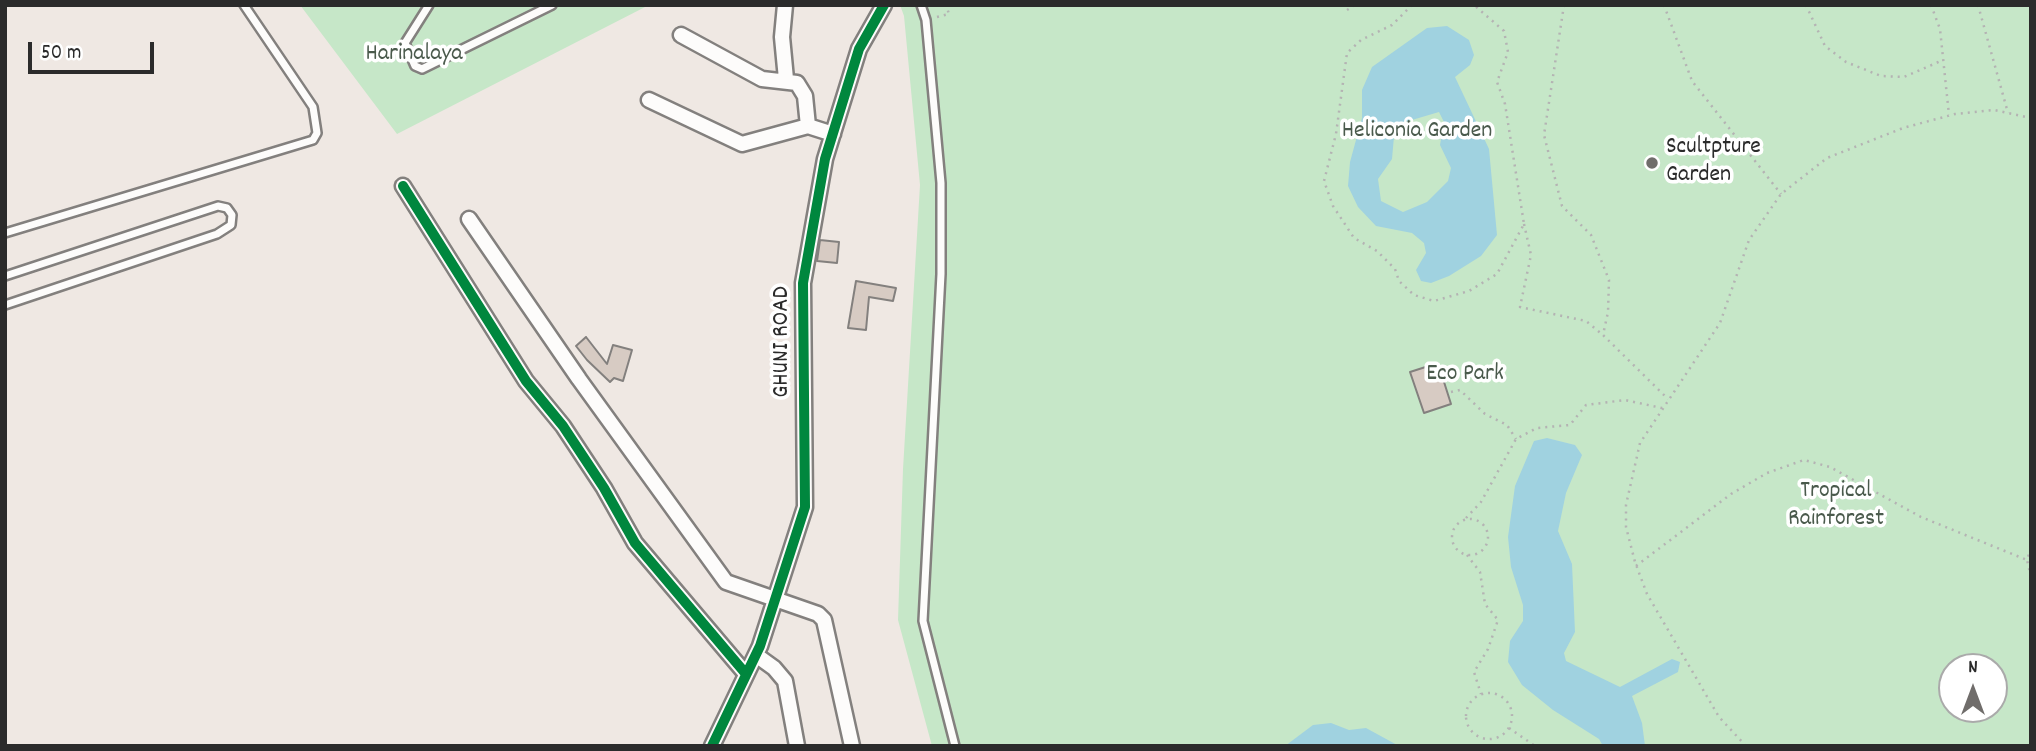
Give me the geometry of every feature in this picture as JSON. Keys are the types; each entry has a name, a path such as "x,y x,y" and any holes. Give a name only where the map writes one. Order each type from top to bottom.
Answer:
{"street":[{"path":"785,5 782,37 786,79"},
{"name":"GHUNI ROAD","path":"712,746 758,650 777,602 806,497 802,302 825,159 859,49 884,5"},
{"path":"681,36 762,79 786,79 797,83 803,90 808,126"},
{"path":"649,100 742,144 752,144 808,126 833,134"},
{"path":"402,186 526,381 563,426 590,467 635,543 746,674"},
{"path":"469,219 579,379 726,582 777,602 818,614 824,620 852,746"},
{"path":"758,650 785,681 797,746"}],"lane":[{"path":"5,233 313,140 317,133 313,107 244,5"},
{"path":"429,5 405,46 415,66 422,69 552,5"},
{"path":"921,5 926,19 941,183 941,235 923,621 955,746"},
{"path":"5,276 218,206 227,208 232,215 231,225 216,234 5,305"}],"path":[{"path":"926,19 949,14 946,5"},
{"path":"1347,10 1355,5"},
{"path":"1412,5 1392,25 1361,40 1347,53 1336,134 1324,181 1333,206 1354,238 1377,251 1395,269 1399,281 1414,295 1434,301 1469,291 1497,274 1524,224"},
{"path":"1474,5 1504,31 1508,52 1497,82 1508,118 1531,254 1520,307 1586,321 1668,399"},
{"path":"1564,5 1544,135 1562,206 1591,235 1609,280 1608,312 1603,335"},
{"path":"1664,5 1692,81 1781,194"},
{"path":"1806,5 1825,46 1846,62 1881,76 1904,78 1943,60"},
{"path":"1931,5 1940,29 1950,115"},
{"path":"1978,5 2008,113"},
{"path":"1746,746 1719,717 1647,594 1636,566 1626,527 1626,505 1640,443 1720,323 1749,240 1781,194 1827,158 1903,128 1950,115 1994,110 2031,118"},
{"path":"1451,392 1460,390 1485,414 1507,425 1516,439"},
{"path":"1480,694 1474,673 1488,649 1498,620 1485,604 1480,572 1467,555 1456,549 1451,537 1455,525 1481,502 1516,439 1537,428 1570,425 1586,405 1625,400 1662,408"},
{"path":"1636,566 1731,494 1767,473 1804,460 1830,467 1921,517 2027,560"},
{"path":"1466,518 1484,524 1489,536 1479,553 1467,555"},
{"path":"2031,548 2027,560 2031,577"},
{"path":"1495,693 1507,701 1512,715 1509,728 1490,739 1471,730 1466,710 1480,694 1495,693"},
{"path":"1509,728 1535,746"}],"green space":[{"name":"Harinalaya","path":"300,5 649,5 397,134"},
{"name":"Eco Park","path":"900,5 2031,5 2031,746 932,746 898,620 903,469 920,185 904,16"}],"water":[{"path":"1447,26 1469,40 1474,55 1470,65 1455,77 1489,149 1497,235 1481,256 1449,276 1431,283 1421,281 1416,270 1426,253 1424,243 1412,233 1376,226 1358,207 1348,186 1350,162 1362,118 1362,90 1372,67 1427,28","holes":["1439,112 1444,122 1440,145 1451,168 1448,181 1427,202 1403,212 1381,201 1378,179 1392,159 1395,125"]},
{"path":"1547,438 1575,445 1582,455 1566,493 1558,531 1572,564 1575,632 1564,653 1566,661 1620,687 1672,659 1680,662 1678,672 1632,696 1642,723 1645,746 1603,746 1599,739 1553,710 1522,685 1508,662 1510,641 1523,621 1523,605 1511,567 1508,537 1515,486 1534,441"},
{"path":"1331,723 1349,730 1366,728 1399,746 1285,746 1313,725"}],"building":[{"path":"820,240 839,242 837,263 817,261"},
{"path":"856,281 896,288 893,301 869,297 866,330 848,328"},
{"path":"586,337 607,364 613,345 632,350 623,381 614,378 610,382 587,360 576,346"},
{"path":"1438,363 1451,404 1424,413 1410,372"}],"cycle path":[{"path":"712,746 760,646 805,507 803,283 825,159 859,49 884,5"},
{"path":"403,186 526,381 563,426 604,488 635,543 746,674"}],"place":[{"name":"Scultpture Garden","path":"1652,163"}],"park label":[{"name":"Heliconia Garden","path":"1417,133"},
{"name":"Tropical Rainforest","path":"1836,507"}]}
